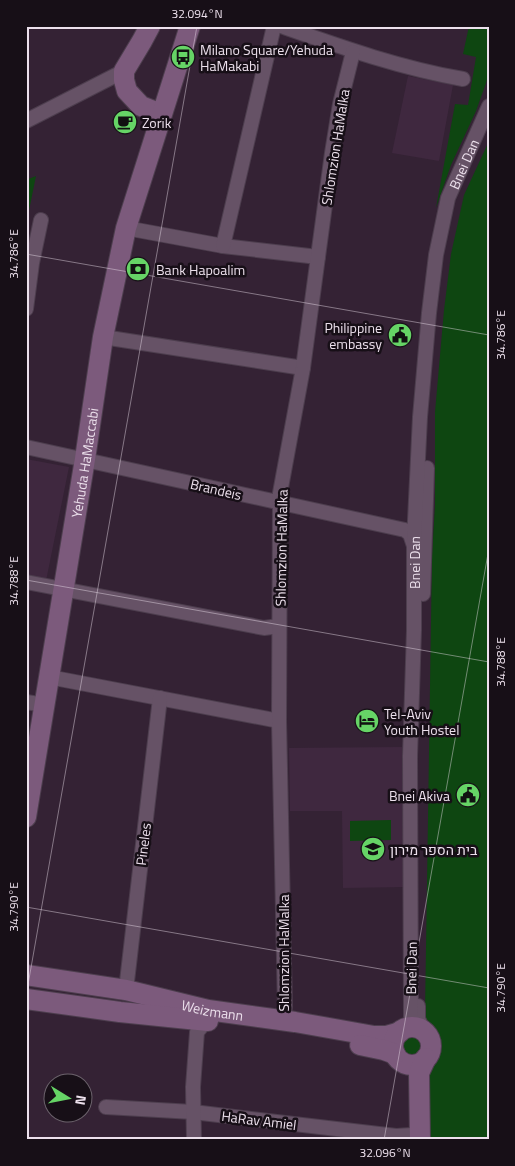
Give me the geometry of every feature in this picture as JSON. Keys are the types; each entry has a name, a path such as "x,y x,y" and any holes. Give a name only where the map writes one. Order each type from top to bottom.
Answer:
{"street":[{"path":"26,121 124,70 150,26"},
{"name":"Yehuda HaMaccabi","path":"26,817 35,703 49,677 85,459 102,336 126,228 190,26"},
{"path":"223,246 274,26"},
{"path":"281,26 353,52 430,74 463,79"},
{"name":"Shlomzion HaMalka","path":"283,1020 285,998 279,721 280,503 303,368 332,153 340,104 353,52"},
{"path":"124,70 127,91 141,106 161,114"},
{"name":"Bnei Dan","path":"410,1030 410,773 414,548 410,529 428,313 436,255 448,198 489,106"},
{"name":"Bnei Dan","path":"410,1030 418,1020 419,776 428,418 436,313 444,256 458,192 489,125"},
{"path":"26,309 29,263 41,220"},
{"path":"126,228 223,246 318,257"},
{"path":"102,336 303,368"},
{"name":"Brandeis","path":"26,447 280,503 410,529"},
{"path":"410,529 421,522 426,510"},
{"path":"26,582 264,628 279,626"},
{"path":"49,677 279,721"},
{"name":"Pineles","path":"126,990 160,698"},
{"name":"Weizmann","path":"26,975 126,990 208,1015 372,1047 400,1059"},
{"name":"Weizmann","path":"26,1000 120,1012 283,1020 374,1036 386,1036 410,1030"},
{"path":"194,1140 193,1087 197,1032 208,1015"},
{"path":"410,1030 428,1036 431,1047 419,1073 415,1138 409,1077 394,1042 410,1030"},
{"path":"400,1059 416,1064 426,1058"},
{"name":"HaRav Amiel","path":"106,1107 193,1112 415,1138"}],"shaded area":[{"path":"408,76 453,85 439,161 392,153"},
{"path":"26,459 69,467 46,581 26,577"},
{"name":"בית הספר מירון","path":"402,747 404,887 343,888 342,811 290,811 289,748"}],"green space":[{"path":"469,26 489,26 489,71 476,111 451,165 436,208 455,104 468,105 476,57 463,54"},
{"path":"489,141 489,1140 427,1140 426,1074 436,1049 436,1042 427,1024 425,1014 432,556 435,505 435,412 451,254 464,195"},
{"path":"36,176 26,225 26,180"},
{"path":"391,820 391,840 350,841 350,821"},
{"path":"413,1035 421,1038 424,1046 421,1054 413,1057 405,1054 402,1046 405,1038"}],"place":[{"name":"Milano Square/Yehuda HaMakabi","path":"183,57"},
{"name":"Zorik","path":"125,122"},
{"name":"Bank Hapoalim","path":"138,269"},
{"name":"Philippine embassy","path":"400,335"},
{"name":"Tel-Aviv Youth Hostel","path":"367,721"},
{"name":"Bnei Akiva","path":"468,795"},
{"name":"בית הספר מירון","path":"373,849"}]}
